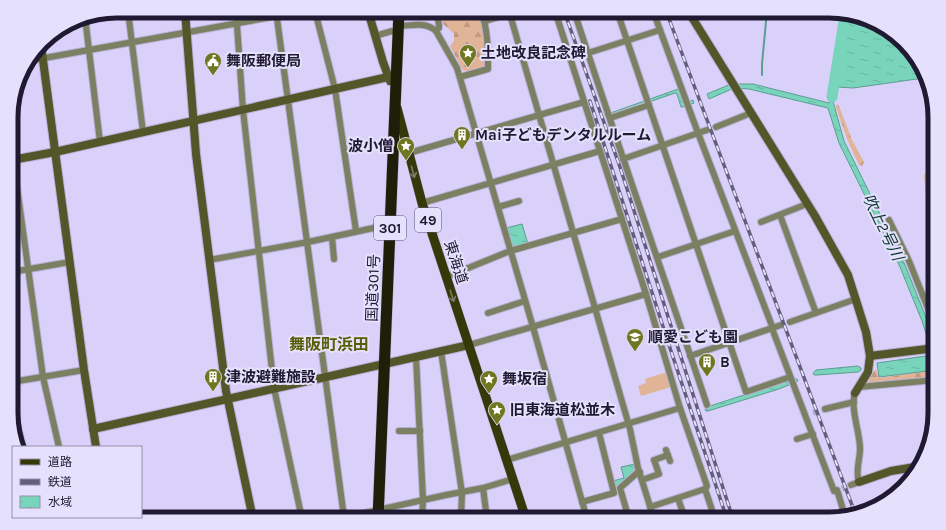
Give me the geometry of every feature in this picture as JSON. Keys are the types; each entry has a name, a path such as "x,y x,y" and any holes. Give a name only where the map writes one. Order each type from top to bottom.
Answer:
{"highway":[{"name":"国道301号","path":"378,512 395,93 392,77 395,29 397,18"}],"main road":[{"name":"東海道","path":"395,93 408,153 422,203 524,512"}],"street":[{"path":"129,18 144,132"},
{"path":"185,18 196,154 227,400 251,512"},
{"path":"236,18 242,110 274,388 301,512"},
{"path":"37,60 259,18"},
{"path":"278,18 343,512"},
{"path":"317,18 335,89 356,231"},
{"path":"18,159 392,77 375,36 370,18"},
{"path":"436,31 439,28 438,18"},
{"path":"460,77 488,69 488,40 484,18"},
{"path":"485,21 493,18"},
{"path":"511,18 629,424 642,480 652,512"},
{"path":"557,18 646,294 680,408 707,486 705,489 713,512"},
{"path":"576,18 707,405"},
{"path":"619,18 746,392 791,380"},
{"path":"656,18 834,491 840,490 844,511"},
{"path":"692,18 752,113 846,271 866,332 870,356 868,372 857,390 854,402 860,444 857,475 859,482"},
{"path":"86,23 100,142"},
{"path":"375,36 416,24 431,27 436,31 454,62 477,133 585,512"},
{"path":"588,54 660,30"},
{"path":"42,53 84,370 96,446"},
{"path":"408,153 584,102"},
{"path":"609,116 648,102"},
{"path":"716,127 752,113"},
{"path":"623,159 707,130"},
{"path":"422,203 600,151"},
{"path":"18,201 43,377 59,446"},
{"path":"498,207 519,201"},
{"path":"761,222 807,204"},
{"path":"780,215 816,313"},
{"path":"446,277 510,251 622,219"},
{"path":"889,220 909,262 928,309"},
{"path":"209,260 308,242 382,226 390,226"},
{"path":"658,257 735,231"},
{"path":"332,237 334,259"},
{"path":"18,271 70,262"},
{"path":"93,429 254,394 384,363 469,346 646,294"},
{"path":"790,322 856,299"},
{"path":"488,313 525,301"},
{"path":"690,356 781,325"},
{"path":"870,356 928,349"},
{"path":"441,351 462,492 461,512"},
{"path":"416,357 422,512"},
{"path":"18,381 84,370"},
{"path":"857,390 928,381"},
{"path":"825,409 854,402"},
{"path":"507,460 680,408"},
{"path":"806,416 813,413"},
{"path":"399,431 420,431"},
{"path":"582,502 614,493 599,433"},
{"path":"797,439 813,434"},
{"path":"642,480 659,474 654,460 668,456"},
{"path":"851,485 891,471 912,468"},
{"path":"627,512 620,488 636,473 640,472"},
{"path":"384,512 423,500 483,488 513,479"},
{"path":"483,488 486,512"},
{"path":"650,507 705,489"},
{"path":"678,498 683,512"}],"green space":[{"path":"440,18 481,18 486,40 486,67 470,72 463,70 450,46 454,41 454,34 440,20"},
{"path":"837,104 852,140 864,162 862,166 859,165 847,139 836,107"},
{"path":"928,173 928,199 926,197 925,174"},
{"path":"876,369 879,378 928,371 928,380 867,384"},
{"path":"667,372 671,387 641,396 638,386 646,383 645,379"}],"water":[{"path":"848,20 855,21 879,31 889,38 908,57 915,67 920,79 853,88 837,87"},
{"path":"731,84 753,84 829,103 830,101 833,101 844,141 905,265 927,320 928,340 900,267 839,143 828,108 749,89 734,88 709,99 707,94"},
{"path":"678,89 680,90 685,103 693,100 694,103 681,107 677,94 675,93 606,117 605,115"},
{"path":"522,224 528,244 512,248 506,228"},
{"path":"928,356 928,371 879,377 877,363"},
{"path":"858,366 861,370 858,372 817,375 814,375 813,373 816,370"},
{"path":"797,379 798,381 779,389 708,411 705,409 707,407"},
{"path":"635,464 636,470 619,491 615,492 613,481 624,478 621,467"}],"waterway":[{"path":"762,75 766,18"},
{"name":"吹上2号川","path":"832,97 844,19"}],"tunnel":[{"path":"813,413 825,409"},
{"path":"842,489 851,485"}],"railway":[{"path":"567,18 620,167 731,512"},
{"path":"669,18 853,509"},
{"path":"590,101 725,512"}],"place":[{"name":"土地改良記念碑","path":"468,68"},
{"name":"舞阪郵便局","path":"213,76"},
{"name":"Mai子どもデンタルルーム","path":"462,150"},
{"name":"波小僧","path":"406,161"},
{"name":"順愛こども園","path":"635,352"},
{"name":"B","path":"707,377"},
{"name":"津波避難施設","path":"213,392"},
{"name":"舞坂宿","path":"489,394"},
{"name":"旧東海道松並木","path":"497,425"}],"district":[{"name":"舞阪町浜田","path":"329,344"}]}
